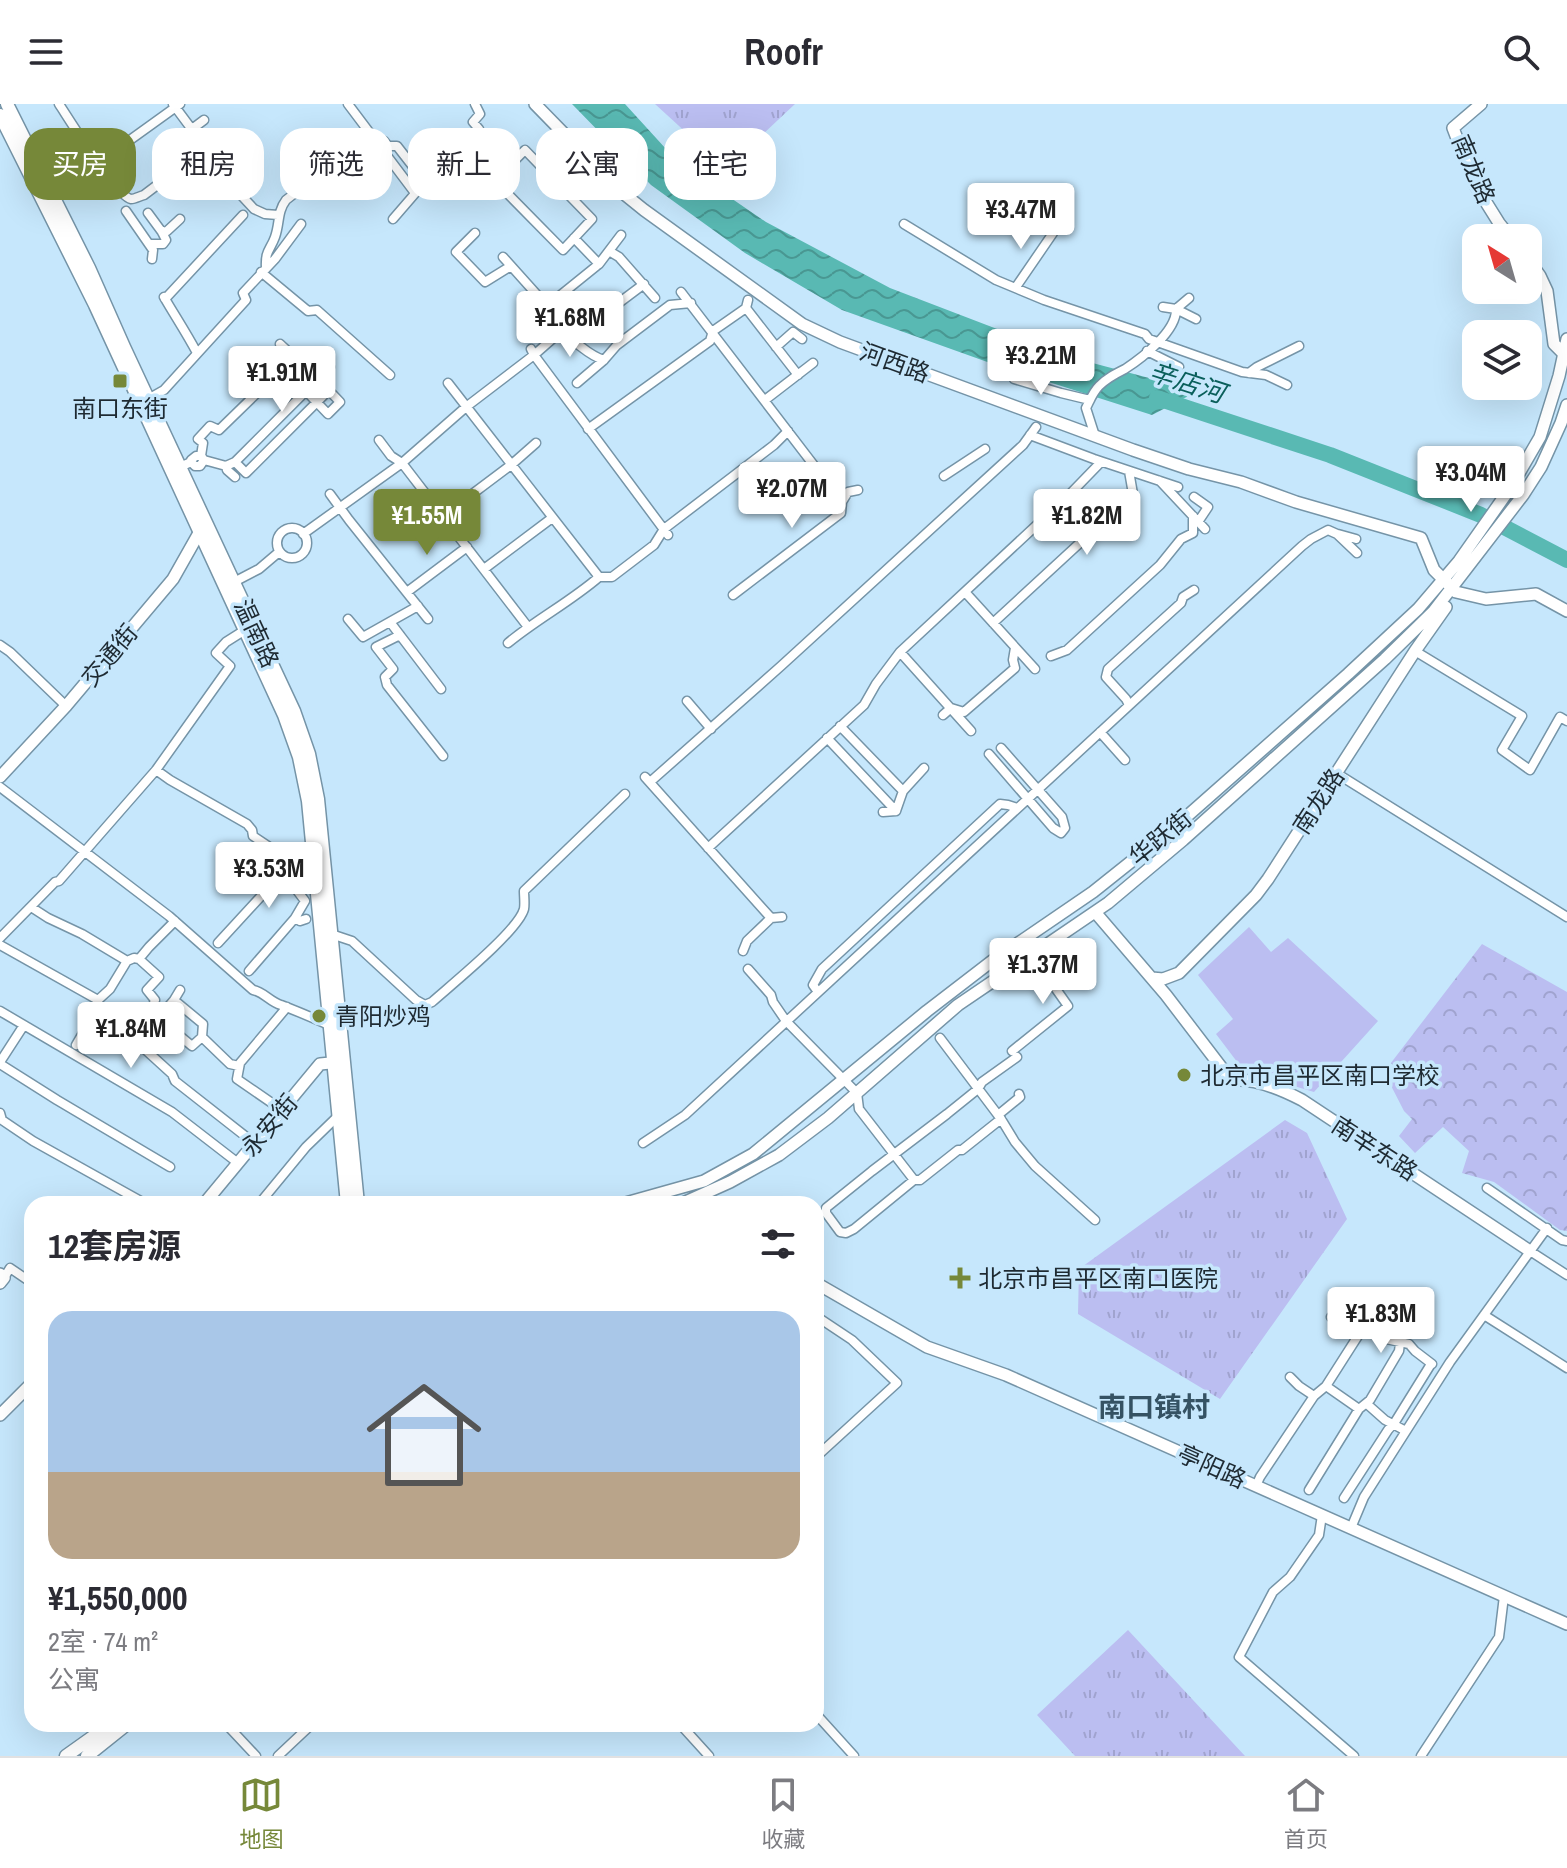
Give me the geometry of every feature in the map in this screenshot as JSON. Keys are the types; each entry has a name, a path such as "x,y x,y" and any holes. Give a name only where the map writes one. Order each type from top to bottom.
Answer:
{"main road":[{"name":"温南路","path":"7,104 24,138"},
{"name":"温南路","path":"0,115 204,531 284,715 299,757 308,801 329,1025 338,1062 357,1196"},
{"name":"温南路","path":"55,200 148,399 186,465 204,531 234,582 294,711 309,754 318,799 331,934 338,1116 346,1196"},
{"path":"66,1756 100,1732"},
{"path":"87,1756 117,1732"}],"street":[{"path":"59,104 75,128"},
{"path":"348,104 366,128"},
{"path":"475,104 480,114 473,122 478,128"},
{"name":"河西路","path":"535,104 618,189 802,324 840,342 1189,469 1421,538 1434,570 1454,590"},
{"name":"南龙路","path":"1481,104 1453,128 1474,183 1500,224"},
{"path":"136,135 176,105 191,128"},
{"path":"193,128 204,120"},
{"path":"392,146 397,146 408,160"},
{"path":"514,200 563,250 592,219 525,150 520,155"},
{"path":"392,162 408,184"},
{"path":"131,200 131,208 124,213 153,250 152,259"},
{"path":"246,200 254,209 278,215"},
{"path":"264,270 266,251 275,237 280,207 286,200"},
{"path":"393,219 409,200"},
{"path":"148,213 166,240 163,244 149,244"},
{"path":"197,353 164,298 233,221 243,215"},
{"path":"162,232 180,219"},
{"path":"148,399 164,390 246,300 243,293 275,259 301,224"},
{"path":"904,224 996,280 1044,300 1145,334 1149,339 1242,372 1266,375 1287,385"},
{"path":"1016,287 1055,226"},
{"path":"475,233 456,252 485,282 511,266"},
{"path":"547,306 599,264 621,235"},
{"path":"574,238 599,264"},
{"path":"609,251 619,257 655,298"},
{"path":"303,534 402,463 532,352 559,333 560,322 503,257"},
{"path":"264,270 308,311 317,310 390,375"},
{"path":"1542,280 1547,291 1554,344 1566,356"},
{"path":"584,329 644,284"},
{"path":"681,292 842,502"},
{"path":"1176,309 1189,298"},
{"path":"577,383 617,345 670,305 691,303"},
{"path":"588,429 710,341 713,331 747,304 798,375"},
{"path":"1163,307 1176,309 1196,319"},
{"path":"1095,436 1086,408 1096,388 1158,342 1171,328 1176,309"},
{"path":"776,347 793,332 802,339"},
{"path":"559,333 569,337 592,357 604,360"},
{"name":"华跃街","path":"699,1196 779,1155 828,1118 958,1005 1095,912 1183,840 1433,612 1454,590 1465,563 1540,437 1566,356 1567,339"},
{"path":"186,465 200,466 203,443 198,439 210,426 219,430 294,357 280,344"},
{"path":"1249,373 1299,346"},
{"path":"1147,351 1179,367"},
{"path":"532,352 666,532"},
{"path":"765,400 813,363"},
{"path":"235,477 227,470 230,464 330,367"},
{"path":"306,391 328,414 340,402 318,379"},
{"path":"1014,379 1090,400"},
{"path":"448,383 599,577"},
{"path":"202,458 230,464 246,473 329,390"},
{"name":"华跃街","path":"651,1196 704,1181 753,1154 927,1011 992,961 1093,892 1177,825 1348,674 1418,609 1443,579 1465,563 1523,495 1541,467 1567,405"},
{"path":"508,643 599,577 612,577 788,431"},
{"path":"771,918 648,780 711,729 924,536 1023,445 1033,431 1101,462 1178,487"},
{"path":"379,440 391,456 402,463 528,627"},
{"path":"443,516 536,443"},
{"path":"944,476 985,449"},
{"path":"708,848 864,705 900,652 1101,462"},
{"path":"993,623 1133,494 1129,471"},
{"path":"1159,481 1205,529"},
{"path":"733,595 841,513 842,502 848,492 858,490"},
{"path":"330,494 428,619"},
{"path":"1051,656 1067,650 1160,565 1181,539 1193,533 1195,519 1208,507 1194,497"},
{"path":"484,569 552,518"},
{"path":"295,528 303,534 307,543 301,555 292,559 279,552 276,543 280,533 295,528"},
{"path":"643,1143 685,1115 1311,539 1328,530 1356,539"},
{"name":"交通街","path":"0,777 66,706 173,579 204,531"},
{"path":"1337,534 1357,553"},
{"path":"407,592 467,547"},
{"path":"234,582 259,569 279,552"},
{"path":"1129,705 1106,677 1108,669 1194,590"},
{"path":"1454,590 1486,599 1536,594 1567,611"},
{"name":"南龙路","path":"1152,978 1163,979 1179,973 1256,895 1454,590"},
{"path":"965,592 1035,669"},
{"path":"348,619 363,637 418,606"},
{"path":"390,622 441,689"},
{"path":"0,938 59,881 156,770 230,666 216,653 226,642 245,630"},
{"path":"400,635 376,647 393,669 385,677 387,685 443,756"},
{"path":"0,645 66,706"},
{"path":"951,708 964,712 1015,668 1015,648"},
{"path":"1415,651 1522,716 1502,750 1530,770 1560,717 1567,721"},
{"path":"900,652 971,731"},
{"path":"375,691 387,685"},
{"path":"687,701 711,729"},
{"path":"943,715 951,708"},
{"path":"840,726 903,791"},
{"path":"1100,732 1125,760"},
{"path":"827,738 896,811"},
{"path":"989,754 1053,828 1061,833 1065,828 1062,817 1001,748"},
{"path":"896,811 903,791 924,768"},
{"path":"156,770 247,824 253,836 287,863"},
{"path":"1336,773 1567,917"},
{"path":"0,787 175,921 253,990 278,1005 329,1025"},
{"path":"331,934 352,941 416,1000 425,1005 432,1002 517,922 524,909 524,891 625,794"},
{"path":"818,992 813,985 822,969 944,855 1000,804 1017,808"},
{"path":"883,812 896,811"},
{"path":"287,863 314,858"},
{"path":"218,943 287,868 287,863"},
{"path":"249,971 295,918 305,901 280,873"},
{"path":"31,907 127,961 139,959 175,921"},
{"name":"南辛东路","path":"1095,912 1152,978 1231,1080 1240,1079 1282,1089 1302,1100 1530,1251"},
{"path":"743,951 747,941 771,918 782,917"},
{"path":"295,918 300,921 306,919"},
{"path":"0,945 98,1000"},
{"path":"1019,1094 1020,1097 1000,1117 962,1150 920,1180 914,1180 854,1229 840,1232 826,1213 826,1208 978,1089 982,1082 1068,1006 1032,955"},
{"path":"139,959 159,977 147,990 155,1000 151,1012 192,1046 202,1037 203,1024 174,1000"},
{"path":"76,1045 97,1009 98,1000 110,989 127,961"},
{"path":"748,969 771,995 786,1021 857,1093 859,1109 914,1180"},
{"path":"180,990 136,1044 172,1074 175,1081 254,1143"},
{"path":"282,1110 237,1079 240,1063 287,1007"},
{"path":"0,1011 172,1112 238,1163"},
{"path":"24,1025 0,1063 170,1167"},
{"path":"202,1037 230,1064 239,1066"},
{"path":"940,1038 1035,1166 1095,1220"},
{"name":"永安街","path":"211,1196 320,1064 338,1062"},
{"path":"0,1113 2,1120 33,1141 132,1196"},
{"path":"266,1196 306,1147 338,1116"},
{"path":"1487,1188 1567,1241"},
{"path":"1351,1528 1364,1497 1450,1362 1547,1228"},
{"path":"1530,1251 1567,1275"},
{"path":"1,1279 10,1268 24,1278"},
{"name":"亭阳路","path":"824,1288 927,1347 1006,1375 1567,1624"},
{"path":"1484,1315 1567,1368"},
{"path":"1331,1317 1386,1339 1409,1344 1433,1364 1344,1498"},
{"path":"824,1321 852,1340 897,1383 824,1450"},
{"path":"1256,1486 1314,1396 1326,1386 1363,1328"},
{"path":"1309,1490 1399,1351 1400,1343"},
{"path":"1290,1377 1314,1396"},
{"path":"1326,1386 1406,1431"},
{"path":"0,1415 24,1391"},
{"path":"1322,1515 1319,1535 1290,1577 1273,1592 1239,1657 1354,1756"},
{"path":"1421,1756 1499,1637 1504,1596"},
{"path":"824,1723 854,1756"},
{"path":"234,1732 256,1756"},
{"path":"278,1756 304,1732"},
{"path":"687,1732 709,1756"}],"green space":[{"path":"655,104 795,104 770,128 681,128"},
{"path":"1249,927 1271,952 1288,938 1378,1021 1314,1092 1244,1071 1216,1034 1233,1019 1198,975"},
{"path":"1482,944 1567,992 1567,1231 1560,1230 1494,1182 1462,1173 1469,1151 1443,1127 1415,1153 1399,1136 1412,1119 1404,1111 1384,1072"},
{"path":"1285,1120 1307,1133 1347,1219 1220,1399 1078,1314 1079,1269"},
{"path":"1128,1630 1245,1756 1075,1756 1037,1715"}],"water":[{"path":"572,104 625,104 647,128 595,128"},
{"path":"648,129 664,147 664,194 648,182"},
{"path":"672,200 734,200 766,222 890,288 1070,357 1198,391 1152,415 993,364 842,310 745,253"}],"waterway":[{"name":"辛店河","path":"1157,398 1330,455 1481,515 1567,560"}],"place":[{"name":"南口东街","path":"120,381"},
{"name":"青阳炒鸡","path":"319,1016"},
{"name":"北京市昌平区南口学校","path":"1184,1075"},
{"name":"北京市昌平区南口医院","path":"960,1278"}],"district":[{"name":"南口镇村","path":"1154,1407"}]}
